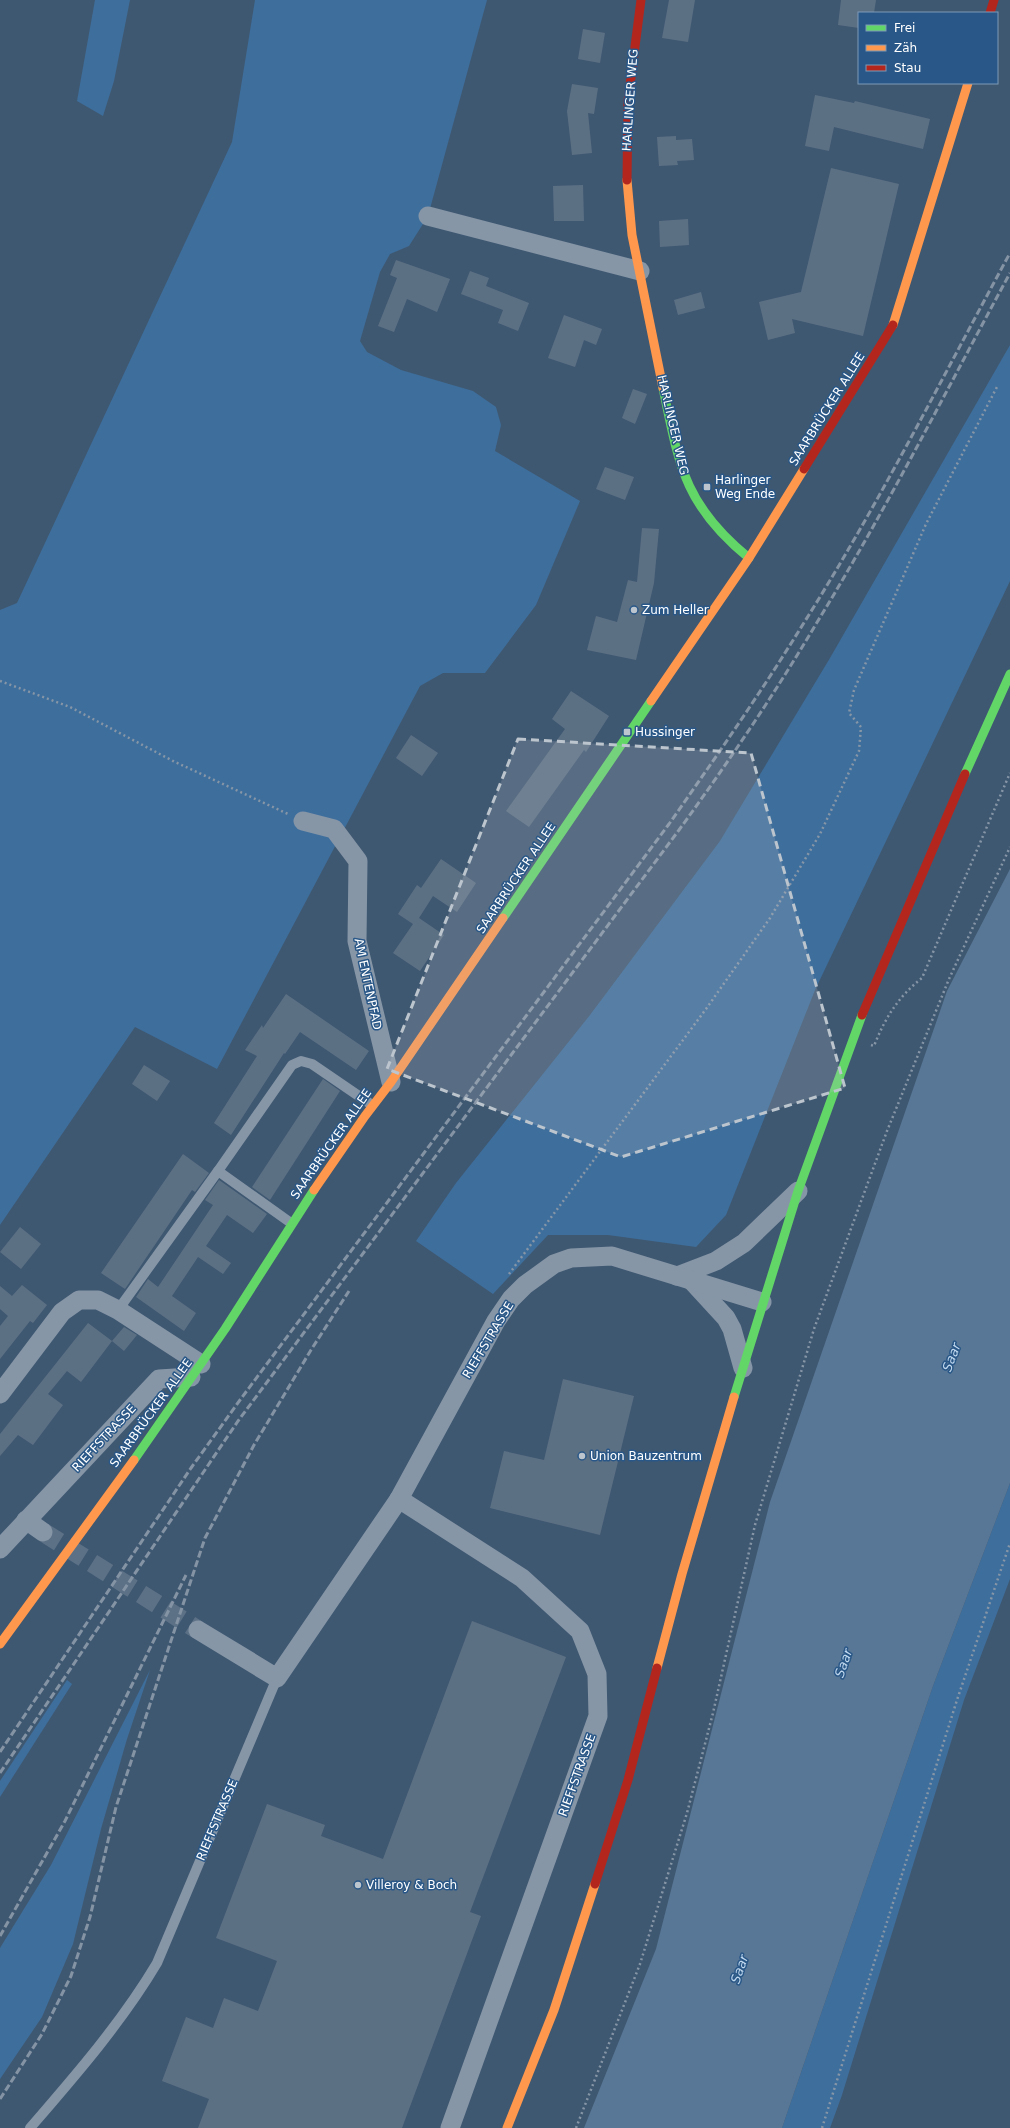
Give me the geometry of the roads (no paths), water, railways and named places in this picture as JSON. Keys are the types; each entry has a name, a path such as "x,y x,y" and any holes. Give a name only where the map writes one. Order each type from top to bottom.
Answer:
{"street":[{"name":"HARLINGER WEG","path":"641,0 628,101 626,151 627,191 632,234 676,451 687,485 700,509 716,529 749,558"},
{"path":"990,12 994,0"},
{"name":"SAARBRÜCKER ALLEE","path":"0,1644 196,1371 291,1223 372,1105 391,1082 749,558 894,324 968,84"},
{"path":"428,216 640,271"},
{"path":"507,2128 554,2010 628,1780 682,1574 762,1302 798,1191 854,1038 934,845 1010,674"},
{"name":"AM ENTENPFAD","path":"303,821 334,829 358,861 357,941 391,1082"},
{"path":"743,1368 732,1329 726,1318 684,1278 716,1261 744,1243 798,1191"},
{"name":"RIEFFSTRASSE","path":"277,1678 399,1499 496,1321 511,1299 524,1285 554,1264 571,1258 612,1256 762,1302"},
{"path":"0,1394 62,1312 79,1300 98,1300 118,1310 196,1371"},
{"name":"RIEFFSTRASSE","path":"0,1549 158,1379 196,1371"},
{"name":"RIEFFSTRASSE","path":"399,1499 522,1578 580,1631 597,1674 598,1716 450,2128"},
{"path":"26,1520 43,1532"},
{"path":"198,1630 277,1678"}],"lane":[{"path":"118,1310 292,1065 301,1061 312,1064 372,1105"},
{"path":"218,1171 291,1223"},
{"name":"RIEFFSTRASSE","path":"30,2128 75,2077 146,1982 157,1963 277,1678"}],"water":[{"name":"Saar","path":"1010,869 1010,1483 933,1686 782,2128 584,2128 656,1949 770,1502 947,991"}],"tunnel":[{"path":"43,1532 198,1630"}],"railway":[{"path":"0,1752 191,1468 669,824 738,724 789,647 859,531 1010,253"},
{"path":"0,1773 238,1421 679,830 750,729 800,651 867,538 1010,273"},
{"path":"0,2099 42,2034 71,1976 90,1917 116,1807 205,1538 254,1445 311,1350 349,1291"},
{"path":"0,1936 65,1821 186,1575"}],"place":[{"name":"Harlinger Weg Ende","path":"707,487"},
{"name":"Zum Heller","path":"634,610"},
{"name":"Hussinger","path":"627,732"},
{"name":"Union Bauzentrum","path":"582,1456"},
{"name":"Villeroy & Boch","path":"358,1885"}]}
